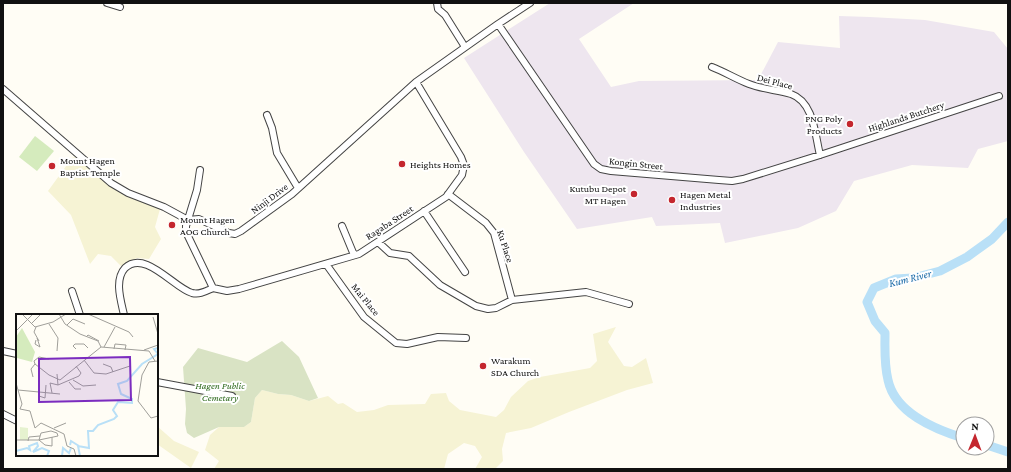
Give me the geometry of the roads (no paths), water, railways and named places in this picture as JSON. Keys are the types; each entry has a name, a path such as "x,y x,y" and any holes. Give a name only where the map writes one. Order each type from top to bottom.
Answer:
{"street":[{"path":"107,3 120,7"},
{"path":"437,3 438,9 445,15 465,47"},
{"name":"Ninji Drive","path":"3,89 111,183 128,193 164,207 188,220 199,219 229,234 235,234 298,188 416,82 530,3"},
{"name":"Kongin Street","path":"498,24 594,164 601,169 732,181 820,155"},
{"name":"Dei Place","path":"712,67 749,84 792,95 800,99 810,114 820,155"},
{"name":"Ragaba Street","path":"213,288 227,291 239,289 359,254 446,197 462,175 464,165 461,157 416,82"},
{"name":"Highlands Butchery","path":"820,155 999,96"},
{"path":"267,115 272,128 277,153 298,188"},
{"path":"124,314 119,281 122,272 128,265 138,262 149,265 186,290 193,293 201,294 213,288 186,232 186,226 197,190 200,170"},
{"name":"Ku Place","path":"448,194 486,223 494,233 512,300"},
{"path":"424,211 465,272"},
{"path":"342,226 354,255"},
{"path":"378,242 390,253 409,256 440,285 476,306 488,309 496,308 512,300 586,292 628,304"},
{"name":"Mai Place","path":"326,264 364,317 396,343 407,344 438,337 466,338"},
{"path":"72,292 80,314"},
{"path":"3,352 16,354"},
{"path":"158,382 232,396"},
{"path":"3,414 16,420"}],"waterway":[{"name":"Kum River","path":"955,435 940,430 917,418 899,402 892,392 887,374 885,333 875,321 867,302 874,288 896,279 913,278 940,271 967,257 992,239 1008,222"},
{"name":"Kum River","path":"995,448 1008,452"}],"place":[{"name":"PNG Poly Products","path":"850,124"},
{"name":"Heights Homes","path":"402,164"},
{"name":"Mount Hagen Baptist Temple","path":"52,166"},
{"name":"Kutubu Depot MT Hagen","path":"634,194"},
{"name":"Hagen Metal Industries","path":"672,200"},
{"name":"Mount Hagen AOG Church","path":"172,225"},
{"name":"Warakum SDA Church","path":"483,366"}],"park label":[{"name":"Hagen Public Cemetary","path":"220,390"}]}
